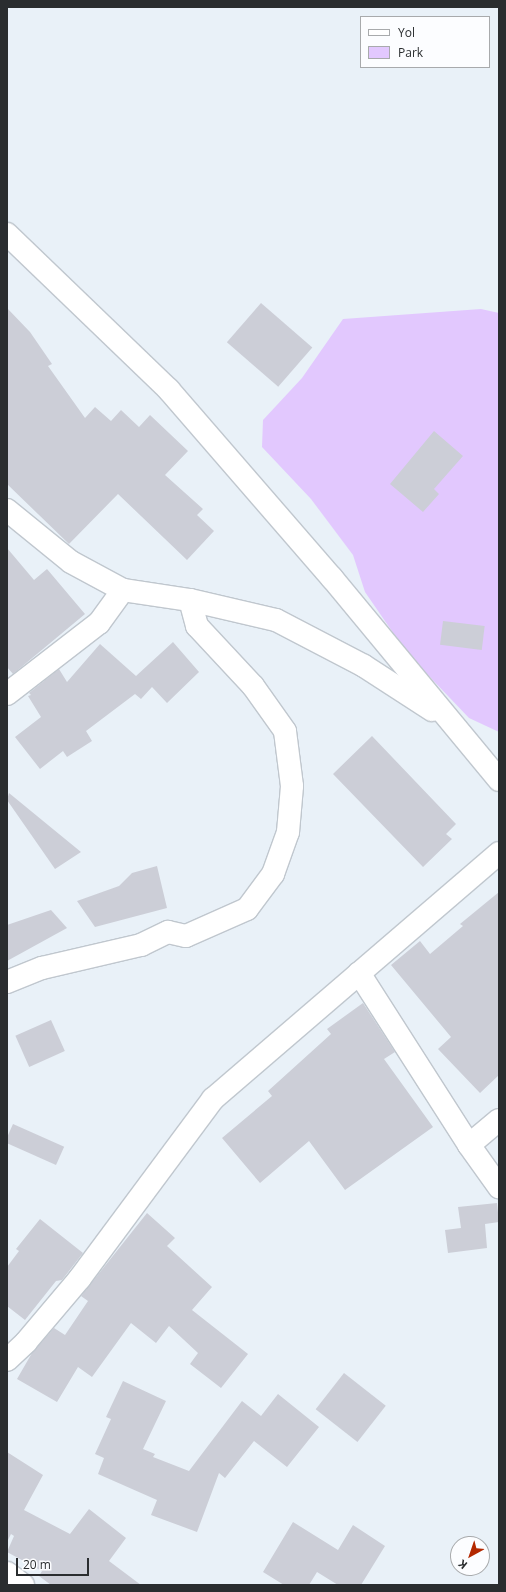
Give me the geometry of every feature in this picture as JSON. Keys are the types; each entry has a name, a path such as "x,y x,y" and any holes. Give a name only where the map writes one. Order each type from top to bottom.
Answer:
{"street":[{"path":"7,234 170,390 332,578 499,780"},
{"path":"7,510 71,562 123,590 190,600 276,620 364,666 450,722"},
{"path":"7,694 99,623 123,590"},
{"path":"7,982 42,968 141,945 168,932 186,936 247,909 273,874 288,832 292,786 285,730 253,686 197,626 190,600"},
{"path":"7,1360 26,1342 80,1278 213,1099 499,852"},
{"path":"359,973 469,1145 499,1187"},
{"path":"469,1145 499,1120"},
{"path":"7,1573 23,1585"}],"green space":[{"path":"481,309 499,313 499,732 469,718 407,653 365,592 353,555 311,499 262,447 263,420 302,378 343,319"}],"building":[{"path":"261,303 312,348 278,387 227,342"},
{"path":"7,308 30,332 52,364 48,366 85,418 95,407 111,421 121,410 139,427 150,415 188,451 165,475 203,509 197,515 214,531 187,560 118,494 69,544 7,484"},
{"path":"434,431 463,456 434,489 439,494 423,512 390,484"},
{"path":"7,548 34,580 47,569 85,614 13,674 7,667"},
{"path":"443,621 485,626 482,650 440,645"},
{"path":"173,642 199,672 167,703 152,687 141,699 135,694 86,731 92,741 67,757 63,751 40,769 15,737 41,717 28,696 31,695 29,693 59,669 67,682 100,644 136,676"},
{"path":"372,736 456,824 446,834 452,839 423,867 333,774"},
{"path":"9,793 81,852 55,869 7,800"},
{"path":"157,866 167,908 95,927 77,901 119,886 132,873"},
{"path":"499,892 499,1075 480,1093 438,1049 451,1037 391,965 420,941 430,954 463,926 460,924"},
{"path":"51,910 67,928 7,961 7,925"},
{"path":"363,1003 395,1052 384,1059 433,1127 345,1190 309,1141 260,1183 222,1138 272,1096 268,1091 331,1034 327,1029"},
{"path":"51,1020 65,1051 29,1067 15,1036"},
{"path":"13,1124 64,1147 56,1165 7,1143 7,1137"},
{"path":"497,1203 499,1222 485,1224 487,1248 448,1253 445,1230 461,1228 458,1207"},
{"path":"147,1213 175,1238 167,1246 212,1287 192,1310 248,1354 221,1388 190,1364 198,1353 169,1326 156,1343 131,1323 92,1377 78,1367 57,1402 17,1379 32,1353 54,1328 65,1335 88,1301 81,1296"},
{"path":"40,1219 83,1253 62,1280 56,1281 25,1320 7,1306 7,1267 19,1251 16,1249"},
{"path":"344,1373 386,1406 357,1442 316,1409"},
{"path":"123,1381 166,1401 143,1449 155,1454 153,1457 189,1471 242,1401 261,1416 278,1394 319,1427 287,1467 254,1441 225,1478 219,1473 197,1532 151,1515 157,1500 98,1474 104,1458 95,1454 111,1419 106,1417"},
{"path":"7,1452 43,1475 24,1510 70,1534 89,1509 126,1538 109,1561 141,1585 51,1585 39,1576 42,1571 7,1552 14,1536 11,1534 7,1542"},
{"path":"293,1522 338,1550 353,1525 385,1546 361,1585 338,1585 317,1572 309,1585 284,1585 263,1572"}]}
